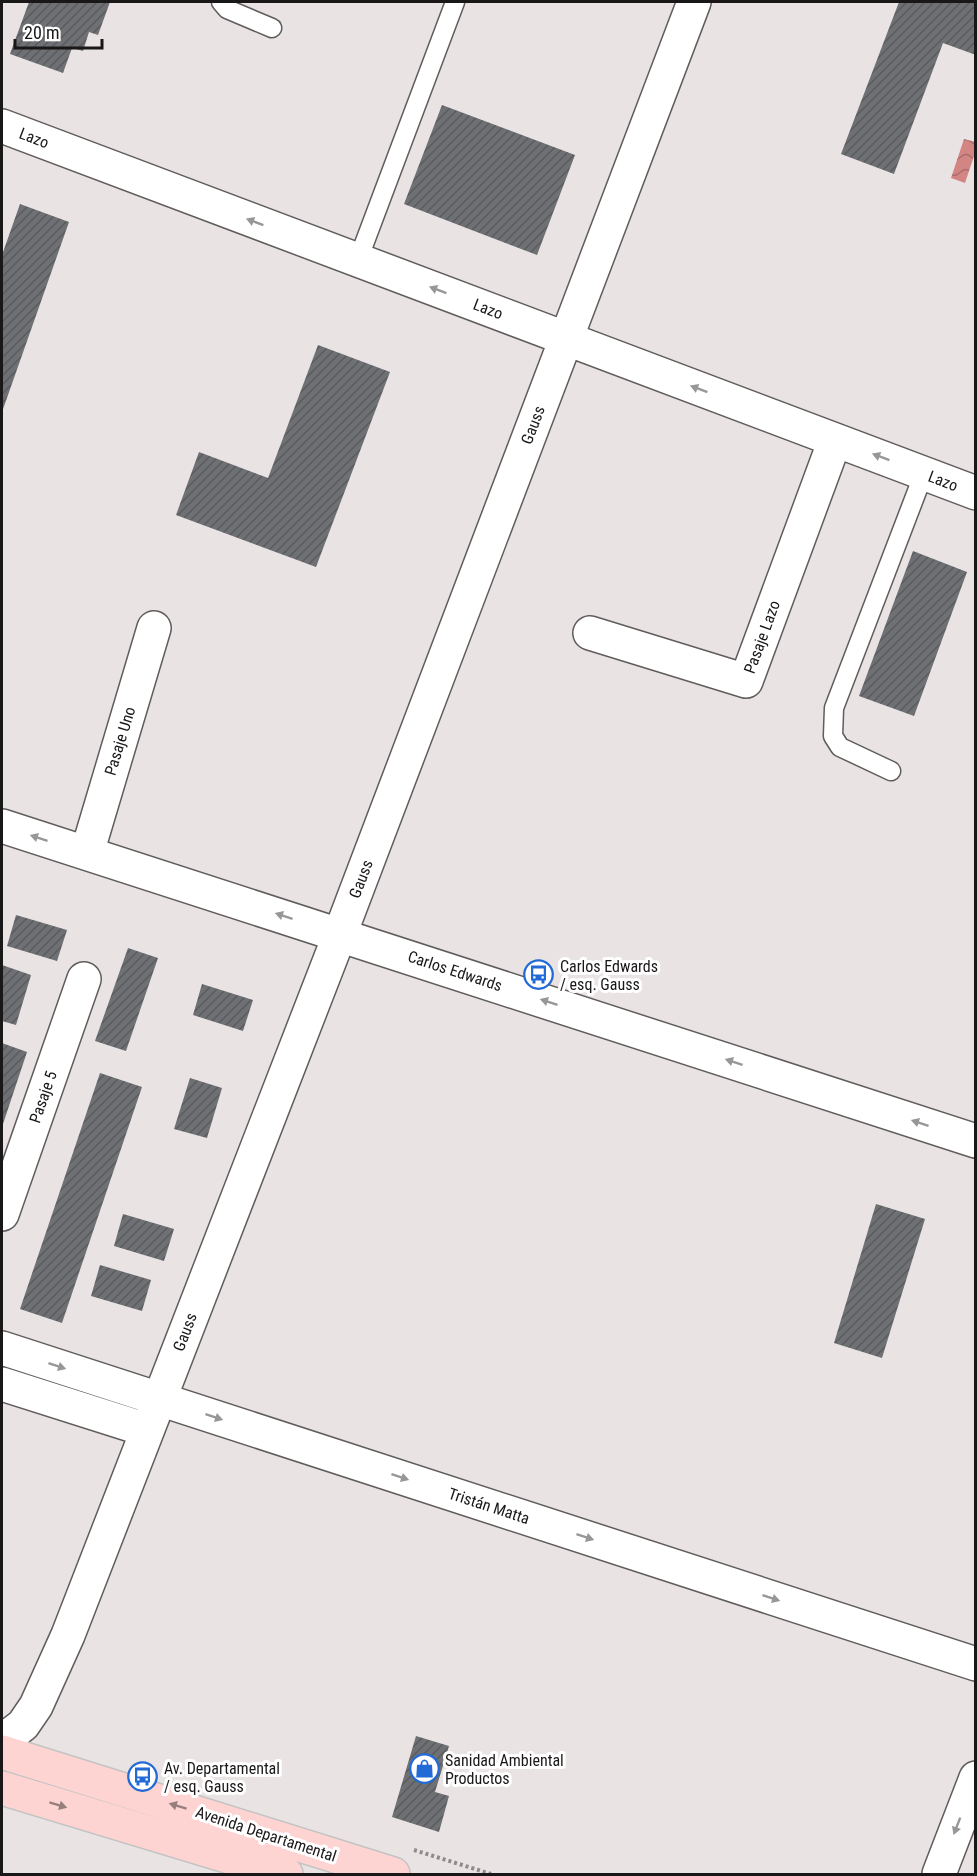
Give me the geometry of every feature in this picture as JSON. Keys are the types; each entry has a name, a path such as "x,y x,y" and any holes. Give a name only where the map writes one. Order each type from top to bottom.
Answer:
{"main road":[{"name":"Avenida Departamental","path":"2,1752 393,1875"},
{"name":"Avenida Departamental","path":"2,1788 286,1875"}],"street":[{"name":"Gauss","path":"2,1741 23,1725 51,1676 340,934 694,2"},
{"name":"Lazo","path":"2,126 975,493"},
{"name":"Pasaje Lazo","path":"590,633 746,681 835,440"},
{"name":"Pasaje Uno","path":"87,853 154,628"},
{"name":"Carlos Edwards","path":"2,826 975,1141"},
{"name":"Pasaje 5","path":"2,1214 84,979"},
{"name":"Tristán Matta","path":"2,1347 975,1664"},
{"path":"2,1384 147,1430"},
{"path":"939,1875 975,1778"}],"lane":[{"path":"221,2 227,9 272,28"},
{"path":"358,260 455,2"},
{"path":"891,771 840,747 833,736 834,708 924,473"}],"water":[{"path":"964,139 976,142 975,153 965,183 951,178"}],"building":[{"path":"29,2 110,2 98,35 89,32 83,51 72,48 63,73 10,54"},
{"path":"899,2 976,2 976,55 943,43 894,174 841,154"},
{"path":"442,105 575,155 537,255 404,204"},
{"path":"20,204 69,222 2,412 2,255"},
{"path":"318,345 390,372 316,567 176,515 199,452 268,478"},
{"path":"913,551 967,572 914,716 859,696"},
{"path":"16,915 67,930 57,961 7,946"},
{"path":"128,948 158,958 126,1051 95,1041"},
{"path":"2,965 31,975 16,1025 2,1021"},
{"path":"202,984 253,1000 243,1031 193,1015"},
{"path":"2,1043 27,1052 2,1127"},
{"path":"100,1073 142,1087 62,1323 20,1309"},
{"path":"190,1078 222,1088 207,1138 174,1129"},
{"path":"876,1204 925,1219 882,1358 834,1343"},
{"path":"123,1214 174,1229 164,1261 114,1246"},
{"path":"100,1265 151,1280 142,1311 91,1296"},
{"name":"Sanidad Ambiental Productos","path":"416,1736 449,1746 435,1792 449,1796 439,1832 392,1817"}],"place":[{"name":"Carlos Edwards / esq. Gauss","path":"539,975"},
{"name":"Sanidad Ambiental Productos","path":"424,1769"},
{"name":"Av. Departamental / esq. Gauss","path":"143,1777"}]}
